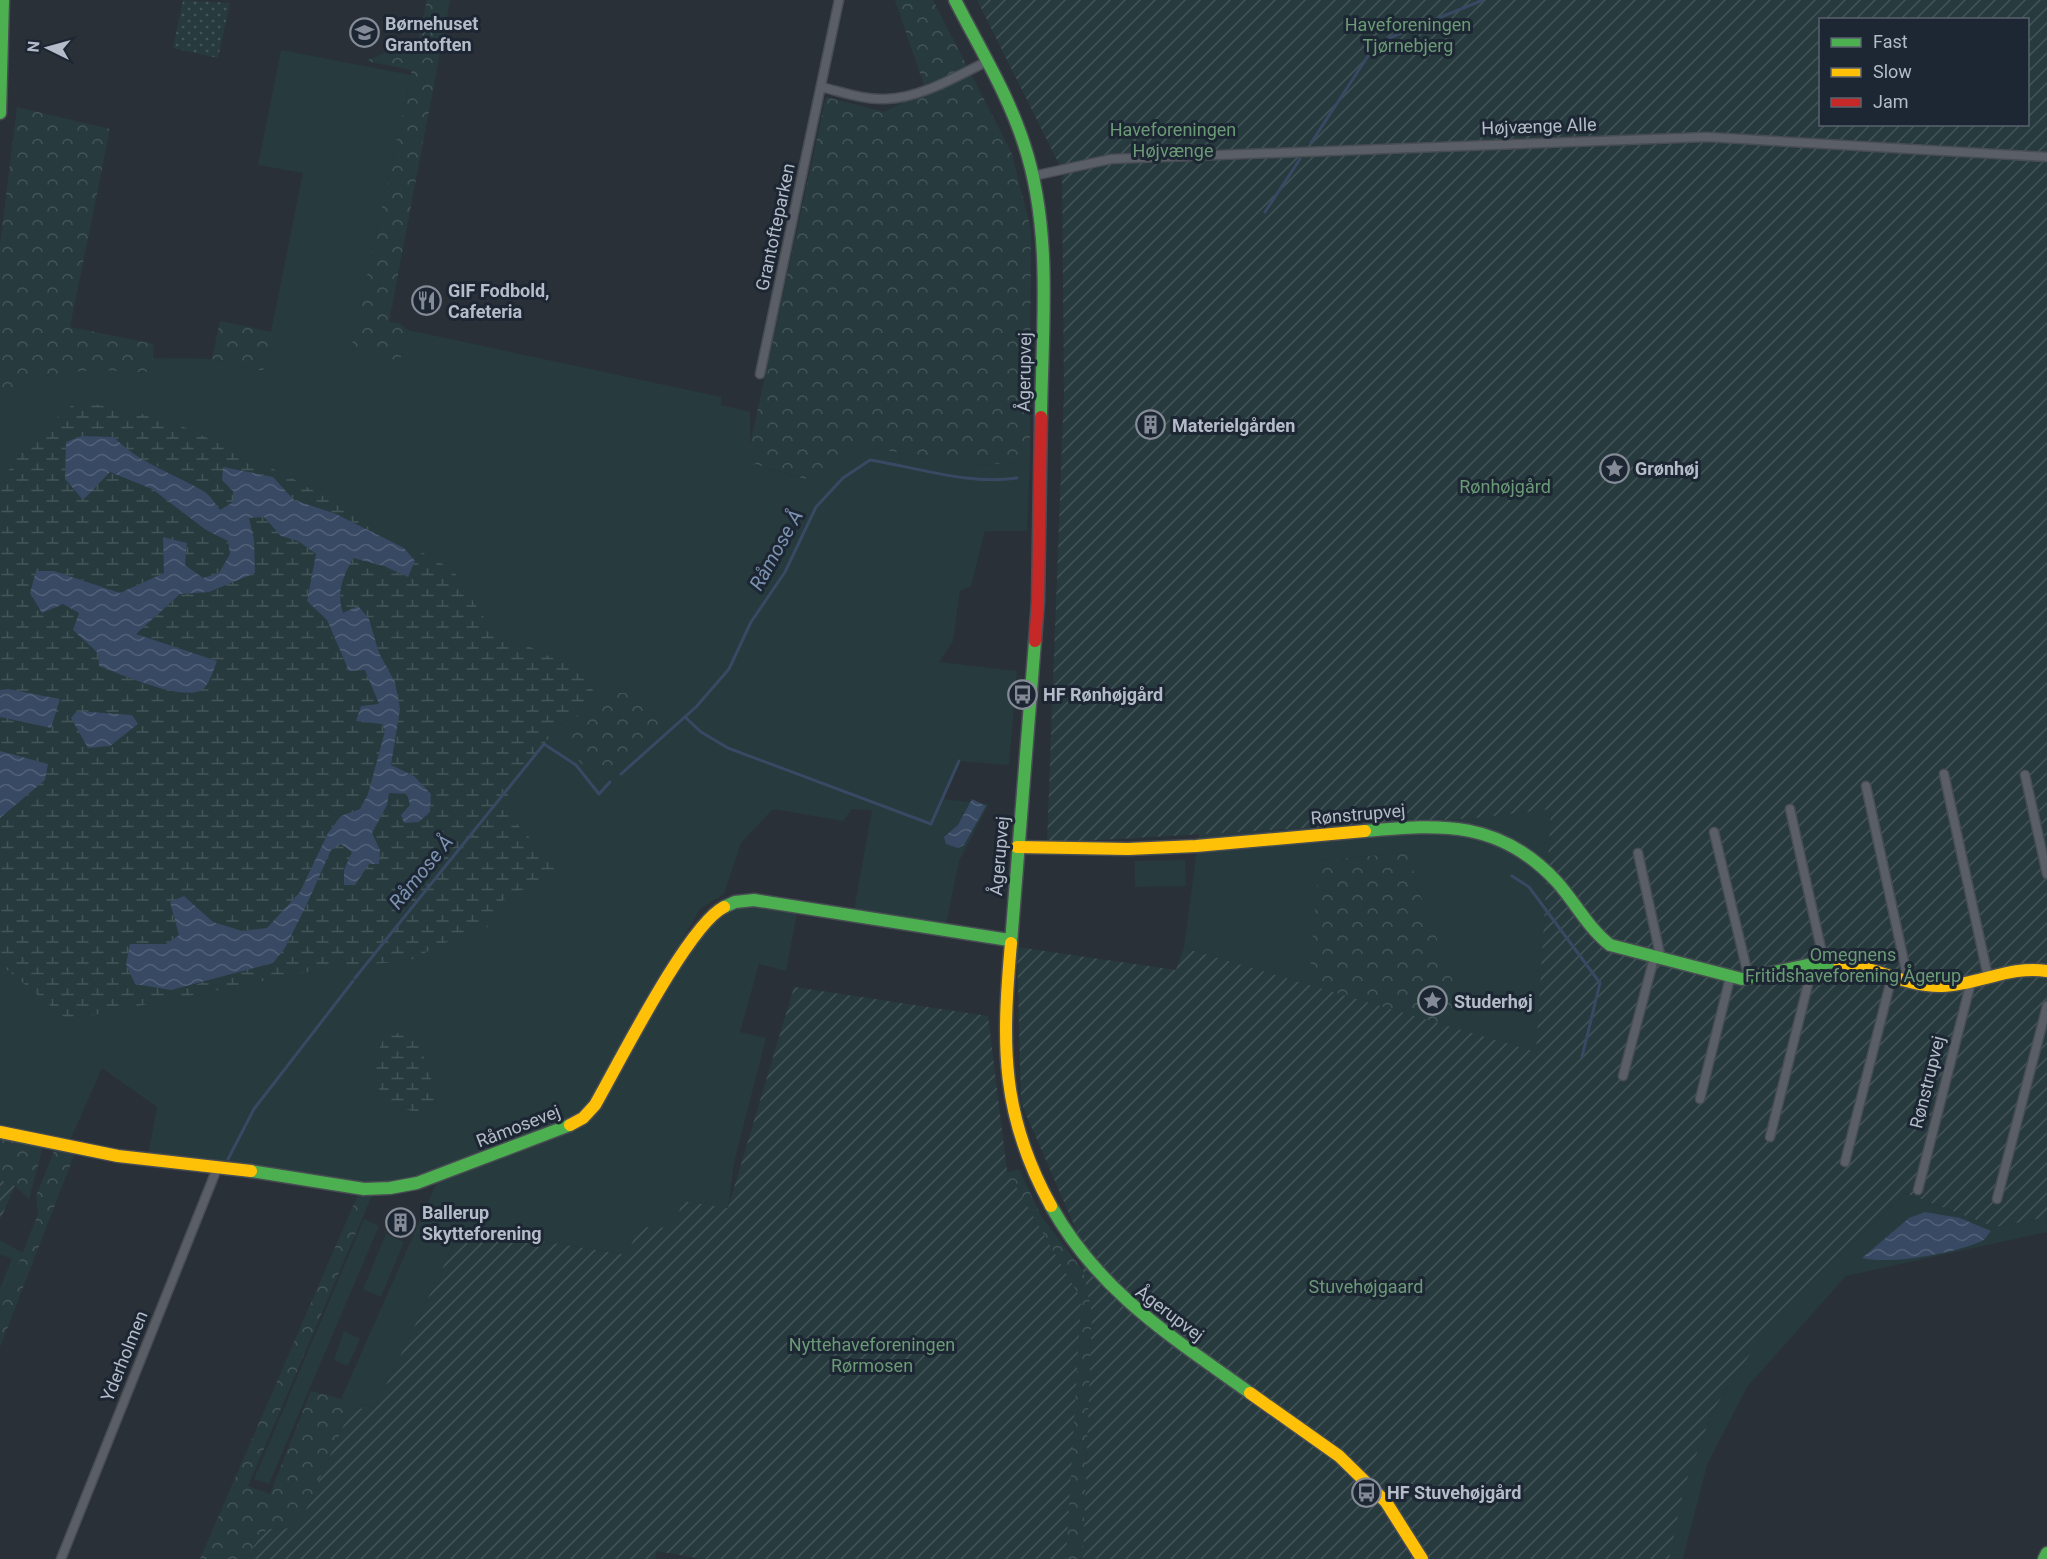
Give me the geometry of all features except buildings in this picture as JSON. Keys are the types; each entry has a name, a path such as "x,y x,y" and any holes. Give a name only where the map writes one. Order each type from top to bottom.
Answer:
{"main road":[{"path":"0,113 3,0"},
{"name":"Ågerupvej","path":"955,0 1011,111 1033,176 1043,262 1038,601 1009,940 1004,1035 1009,1097 1027,1159 1045,1199 1069,1237 1116,1293 1142,1316 1339,1455 1386,1502 1422,1559"},
{"name":"Rønstrupvej","path":"1017,847 1186,846 1432,825 1469,829 1509,844 1554,877 1596,936 1610,945 1730,978 1749,979 1819,963 1845,963 1934,987 1971,982 2024,969 2047,971"},
{"name":"Råmosevej","path":"0,1132 118,1156 218,1166 364,1189 390,1188 417,1183 561,1130 583,1118 595,1105 683,952 706,920 721,908 735,902 754,900 1009,940"},
{"path":"2044,1559 2047,1553"}],"street":[{"name":"Grantofteparken","path":"760,375 839,0"},
{"path":"821,87 863,97 885,99 908,97 986,62"},
{"name":"Højvænge Alle","path":"1033,176 1111,159 1707,137 2047,157"},
{"path":"1944,774 1988,977"},
{"path":"2025,775 2047,874"},
{"path":"1866,786 1908,980"},
{"path":"1770,1137 1819,963 1790,808"},
{"path":"1714,832 1749,979"},
{"path":"1623,1076 1658,958 1638,853"},
{"path":"1845,1162 1892,976"},
{"path":"1700,1099 1730,978"},
{"name":"Rønstrupvej","path":"1918,1190 1971,982"},
{"path":"1997,1199 2047,1006"},
{"name":"Yderholmen","path":"61,1559 218,1166"}],"green space":[{"path":"183,0 230,3 218,58 173,48"},
{"path":"427,0 450,0 389,322 399,323 408,330 402,356 396,360 351,349 412,70 366,61 419,38"},
{"path":"895,0 933,0 1012,154 1031,230 1030,461 981,465 862,447 805,479 755,464 750,467 750,445 826,97 884,112 926,91"},
{"path":"977,0 2047,0 2047,1217 1995,1227 1905,1193 1775,1316 1713,1410 1684,1487 1669,1559 1083,1559 1092,1314 1074,1225 1021,1103 1017,947 1176,970 1184,948 1536,1052 1551,809 1476,818 1047,843 1064,392 1062,170"},
{"path":"281,50 411,75 351,349 402,356 408,330 721,397 721,405 750,412 750,467 755,464 804,479 862,447 981,465 1030,461 1027,531 985,531 971,586 960,591 953,641 939,662 1017,671 1009,765 959,761 942,799 989,804 959,861 946,924 854,910 872,810 852,809 843,821 773,809 741,843 724,894 700,909 587,1104 578,1113 557,1125 391,1184 364,1184 148,1155 157,1107 102,1068 65,1152 0,1137 0,406 8,406 24,381 84,370 146,373 153,358 212,359 263,371 303,173 258,165"},
{"path":"17,107 110,129 70,327 154,344 153,358 146,373 85,371 41,377 24,381 8,406 0,406 0,245"},
{"path":"220,321 272,332 263,371 212,359"},
{"path":"94,404 167,419 286,475 453,570 490,627 585,674 596,697 581,715 562,722 515,780 502,808 559,869 495,905 487,928 444,943 407,962 343,965 68,1020 0,964 0,818 20,799 48,764 0,751 0,483 29,441 71,406","holes":["114,437 129,453 180,477 193,488 206,492 220,511 233,502 233,491 223,467 273,477 294,500 336,514 404,548 415,561 408,577 384,566 353,558 344,578 340,598 343,613 369,619 379,653 395,682 396,747 391,765 414,776 419,822 407,794 389,793 387,805 372,833 380,850 369,864 344,884 344,870 352,852 341,844 331,850 285,948 239,971 171,990 135,984 166,944 179,935 170,902 213,922 242,931 267,928 300,892 328,833 341,816 360,809 368,794 385,731 379,704 365,670 334,642 327,620 307,601 317,554 298,541 281,536 264,517 249,518 254,540 209,592 180,594 136,634 217,661 98,653 73,630 79,613 63,604 43,613 54,571 120,593 164,573 163,537 185,565 203,578 219,573 230,554 228,541 206,530 152,489 109,471 83,500"]},
{"path":"610,693 643,693 660,724 624,761 602,772 592,771 552,734 562,722 578,730 599,712"},
{"path":"1551,808 1537,1052 1544,1059 1184,948 1199,834 1476,818","holes":["1409,852 1416,884 1442,956 1319,861"]},
{"path":"1410,852 1416,884 1457,992 1454,1028 1309,985 1319,861"},
{"path":"1185,860 1186,886 1135,887 1135,861"},
{"path":"756,904 797,913 786,971 759,964 740,1032 766,1038 734,1163 728,1209 675,1228 627,1255 462,1228 375,1408 341,1399 437,1182 587,1120 709,923 735,906"},
{"name":"Nyttehaveforeningen Rørmosen","path":"794,987 988,1016 1007,1171 1081,1299 1066,1559 702,1559 657,1551 655,1559 244,1559 267,1529 298,1528 351,1409 375,1408 462,1228 627,1255 639,1227 675,1228 682,1201 728,1208"},
{"path":"415,1030 437,1097 419,1113 385,1103 371,1070 385,1035"},
{"path":"0,1137 43,1146 29,1199 15,1186 0,1180"},
{"path":"54,1151 75,1153 0,1347 0,1311 38,1214 36,1196"},
{"path":"1019,1169 1041,1216 1101,1294 1092,1315 1083,1559 1054,1559 997,1176"},
{"path":"0,1180 15,1186 0,1220"},
{"path":"373,1193 248,1486 270,1494 311,1391 375,1408 351,1409 298,1528 267,1529 244,1559 200,1559 357,1197"},
{"path":"1905,1193 1995,1227 2047,1217 2047,1232 1846,1276 1747,1387 1707,1465 1683,1559 1669,1559 1671,1548 1545,1499 1698,1450 1713,1410 1770,1323 1747,1297 1798,1294"},
{"path":"364,1219 379,1226 269,1484 254,1479"},
{"path":"386,1234 404,1242 381,1297 363,1289"},
{"path":"0,1240 23,1253 0,1311 0,1288 12,1259 0,1254"},
{"path":"344,1331 360,1339 348,1366 334,1360"}],"water":[{"path":"82,436 114,437 145,461 205,492 220,510 233,502 233,491 222,480 223,467 273,477 294,500 336,514 404,548 415,561 408,577 384,566 353,558 344,578 340,598 343,613 358,606 369,619 379,653 395,682 400,709 391,765 414,776 431,794 430,812 419,822 404,823 401,815 410,805 407,794 389,793 387,805 372,833 380,850 379,864 369,864 355,885 344,885 344,870 352,852 341,844 331,850 285,948 273,963 171,990 135,984 126,964 130,944 166,944 179,935 170,902 184,896 213,922 242,931 267,928 300,892 328,833 341,816 360,809 368,794 385,731 382,724 356,721 361,706 379,704 365,670 349,671 327,620 307,601 316,554 298,541 281,536 264,517 249,518 254,540 255,573 209,592 180,594 136,634 217,661 211,678 205,687 197,692 170,691 99,666 98,653 73,630 79,613 63,604 42,613 30,593 36,571 54,571 120,593 164,573 163,537 187,543 185,565 203,578 219,573 230,554 228,541 206,530 152,489 110,472 83,500 65,479 66,442"},
{"path":"8,689 60,699 51,728 0,717 0,690"},
{"path":"77,711 132,715 138,724 110,746 88,748 71,718"},
{"path":"0,751 48,764 45,780 0,818"},
{"path":"972,799 986,806 964,845 958,848 946,844 944,837 958,825"},
{"path":"1925,1212 1960,1218 1991,1231 1982,1241 1956,1250 1905,1259 1862,1258 1909,1218"}],"waterway":[{"name":"Råmose Å","path":"1311,143 1368,56 1389,38 1483,0"},
{"name":"Råmose Å","path":"1265,212 1300,159"},
{"name":"Råmose Å","path":"621,774 696,707 729,669 751,622 785,572 816,507 843,478 870,460 944,475 998,480 1017,478"},
{"path":"685,717 701,732 728,748 931,824 959,761"},
{"name":"Råmose Å","path":"355,978 544,744 576,765 599,794 610,782"},
{"path":"1512,876 1529,887 1600,983 1582,1057"},
{"name":"Råmose Å","path":"228,1159 254,1109 353,981"}],"traffic: fast":[{"path":"0,113 3,0"},
{"path":"955,0 1010,107 1033,177 1039,211 1044,280 1041,417"},
{"path":"1011,943 1035,641"},
{"path":"1365,831 1419,827 1444,828 1491,837 1514,847 1536,862 1557,882 1595,931 1610,945 1742,979 1812,964 1839,962"},
{"path":"724,907 735,902 754,900 1009,940"},
{"path":"251,1171 364,1189 390,1188 417,1183 570,1125"},
{"path":"1051,1206 1091,1264 1114,1288 1165,1332 1250,1393"},
{"path":"2044,1559 2047,1553"}],"traffic: slow":[{"path":"1017,847 1128,849 1196,846 1365,831"},
{"path":"570,1125 583,1118 595,1105 674,966 709,919 724,907"},
{"path":"1011,943 1006,1014 1008,1078 1022,1140 1034,1172 1051,1206"},
{"path":"1839,962 1903,980 1942,986 2020,971 2047,971"},
{"path":"0,1132 118,1156 251,1171"},
{"path":"1250,1393 1339,1456 1386,1502 1422,1559"}],"traffic: jam":[{"path":"1035,641 1038,601 1041,417"}],"place":[{"name":"Børnehuset Grantoften","path":"364,33"},
{"name":"GIF Fodbold, Cafeteria","path":"427,300"},
{"name":"Materielgården","path":"1151,425"},
{"name":"Grønhøj","path":"1614,468"},
{"name":"HF Rønhøjgård","path":"1022,694"},
{"name":"Studerhøj","path":"1433,1001"},
{"name":"Ballerup Skytteforening","path":"401,1222"},
{"name":"HF Stuvehøjgård","path":"1366,1492"}],"park label":[{"name":"Haveforeningen Tjørnebjerg","path":"1408,34"},
{"name":"Haveforeningen Højvænge","path":"1173,139"},
{"name":"Rønhøjgård","path":"1505,486"},
{"name":"Omegnens Fritidshaveforening Ågerup","path":"1853,964"},
{"name":"Stuvehøjgaard","path":"1366,1286"}]}
